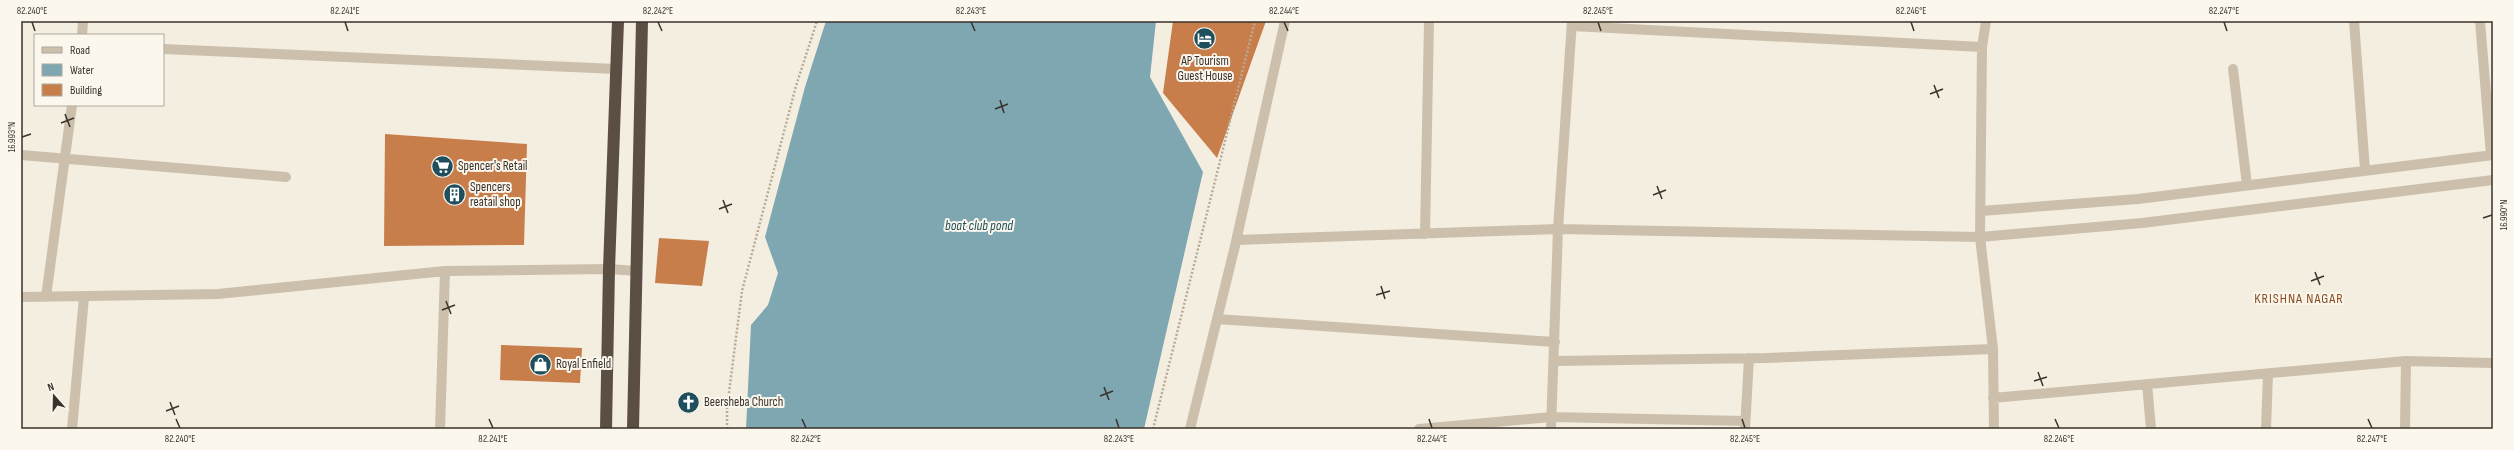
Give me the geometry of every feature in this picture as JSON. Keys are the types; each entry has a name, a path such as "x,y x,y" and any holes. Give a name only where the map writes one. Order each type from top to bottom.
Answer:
{"highway":[{"path":"606,429 608,269 618,21"},
{"path":"633,429 642,21"}],"street":[{"path":"82,34 84,21"},
{"path":"1190,429 1237,240 1285,21"},
{"path":"1425,234 1429,21"},
{"path":"1986,21 1982,47 1980,237 1993,349 1994,429"},
{"path":"2354,21 2365,170"},
{"path":"1981,212 2138,199 2492,155 2480,21"},
{"path":"1551,429 1558,229 1572,24 1982,47"},
{"path":"164,49 617,69"},
{"path":"2233,69 2247,185"},
{"path":"46,297 72,106"},
{"path":"21,155 286,177"},
{"path":"1237,240 1558,229 1980,237 2142,223 2493,180"},
{"path":"21,297 218,294 445,271 608,269 636,271"},
{"path":"440,429 445,271"},
{"path":"72,429 84,297"},
{"path":"1217,319 1554,342"},
{"path":"1554,361 1749,358 1993,349"},
{"path":"1419,429 1551,416 1745,425 1749,358"},
{"path":"1993,398 2406,361 2493,362"},
{"path":"2404,429 2406,361"},
{"path":"2266,429 2268,374"},
{"path":"2147,384 2151,429"}],"path":[{"path":"727,429 727,408 742,291 796,86 817,21"},
{"path":"1153,429 1256,21"}],"water":[{"name":"boat club pond","path":"826,21 1156,21 1150,77 1203,172 1144,429 746,429 751,325 768,305 778,273 765,237 805,87"}],"building":[{"name":"AP Tourism Guest House","path":"1173,21 1266,21 1217,158 1163,93"},
{"name":"Spencers reatail shop","path":"385,134 527,144 524,245 384,246"},
{"path":"659,238 709,241 702,286 655,283"},
{"name":"Royal Enfield","path":"501,345 582,348 580,383 500,380"}],"place":[{"name":"AP Tourism Guest House","path":"1205,39"},
{"name":"Spencer's Retail","path":"442,166"},
{"name":"Spencers reatail shop","path":"455,194"},
{"name":"Royal Enfield","path":"541,364"},
{"name":"Beersheba Church","path":"689,402"}],"district":[{"name":"KRISHNA NAGAR","path":"2299,298"}]}
